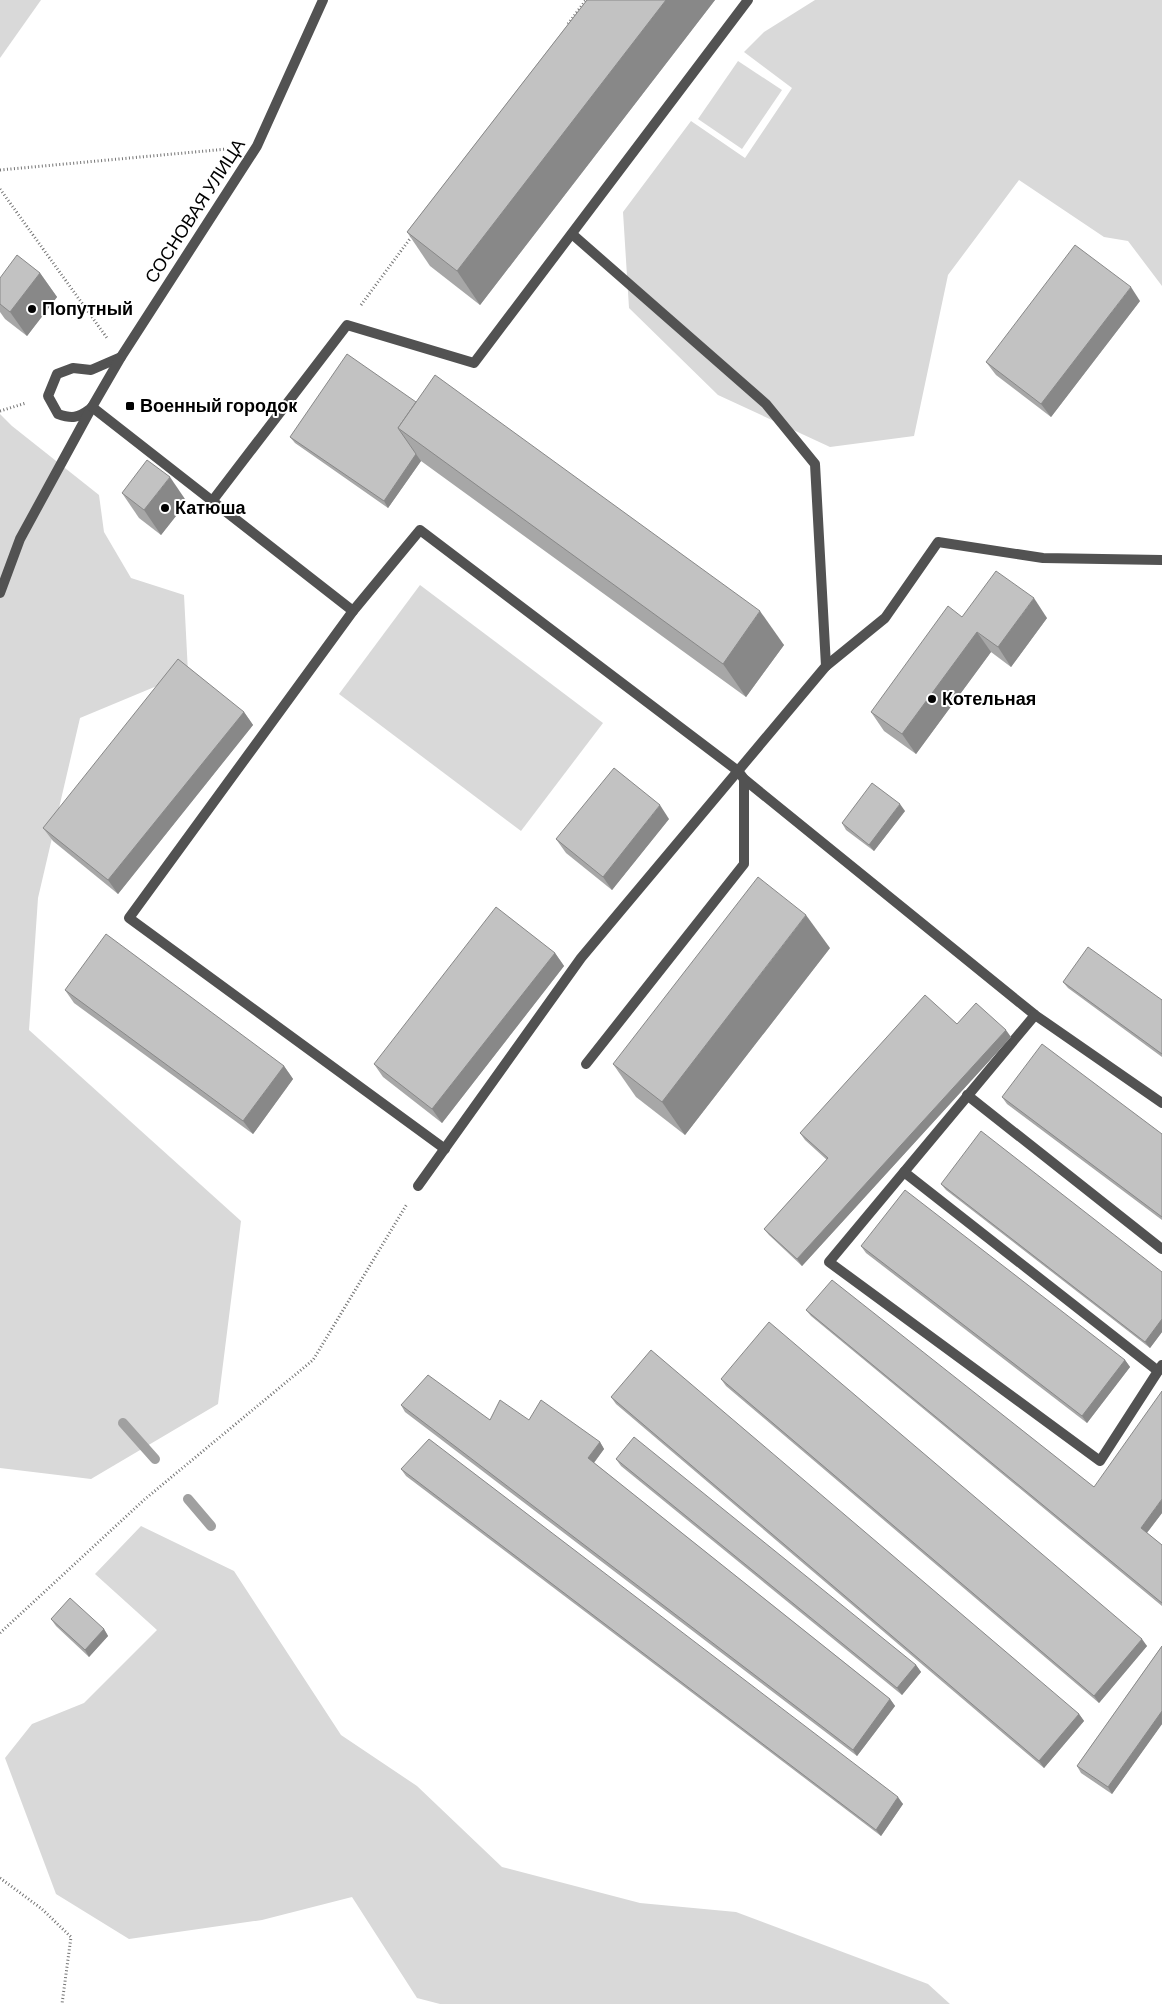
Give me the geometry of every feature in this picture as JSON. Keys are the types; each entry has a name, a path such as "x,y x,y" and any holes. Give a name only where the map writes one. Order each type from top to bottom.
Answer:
{"street":[{"name":"СОСНОВАЯ УЛИЦА","path":"0,593 20,539 92,407 121,357 257,146 323,0"},
{"path":"213,500 346,325 474,362 748,0"},
{"path":"572,234 766,404 815,464 826,666"},
{"path":"121,357 91,370 73,368 57,374 48,396 58,414 78,418 92,407 353,611"},
{"path":"445,1149 130,918 353,611 420,530 741,775 1034,1015 1162,1103"},
{"path":"418,1186 581,958 741,775 826,666 885,618 938,542 1043,558 1162,560"},
{"path":"586,1064 744,864 741,775"},
{"path":"904,1172 1160,1368 1100,1461 828,1262 1034,1015"},
{"path":"967,1095 1162,1249"}],"path":[{"path":"562,32 586,0"},
{"path":"0,170 257,146"},
{"path":"0,189 121,357"},
{"path":"346,325 416,230"},
{"path":"0,1633 146,1499 313,1360 418,1186"},
{"path":"0,1878 42,1909 71,1937 62,2004"}],"shaded area":[{"path":"0,0 41,0 0,58"},
{"path":"815,0 1162,0 1162,286 1128,241 1104,237 1019,180 948,275 914,436 830,447 718,395 629,308 623,212 691,121 745,158 792,88 744,52 764,32"},
{"path":"738,61 782,90 742,149 698,119"},
{"path":"0,414 12,426 99,495 104,532 131,578 184,595 188,673 80,718 38,898 29,1030 241,1221 218,1404 91,1479 0,1468"},
{"path":"420,585 603,723 521,831 339,694"},
{"path":"141,1526 234,1571 341,1735 417,1786 502,1867 640,1903 736,1912 928,1984 950,2004 440,2004 417,1998 352,1897 262,1920 129,1939 56,1894 5,1758 32,1724 84,1703 157,1630 95,1574"}],"building":[{"path":"587,0 666,0 457,271 407,232"},
{"path":"1075,245 1131,287 1041,404 986,362"},
{"path":"17,255 40,273 10,312 0,304 0,278"},
{"path":"347,354 416,402 398,428 416,454 384,501 290,437"},
{"path":"435,375 760,611 723,664 398,428"},
{"path":"147,460 170,477 144,510 122,493"},
{"path":"996,571 1034,598 998,647 977,632 902,734 871,712 948,606 962,617"},
{"path":"178,659 244,712 108,880 43,828"},
{"path":"614,768 660,805 603,877 556,839"},
{"path":"872,783 900,804 869,845 842,823"},
{"path":"758,877 806,915 662,1102 613,1064"},
{"path":"496,907 555,953 432,1109 374,1064"},
{"path":"106,934 284,1066 243,1121 65,990"},
{"path":"1088,947 1162,1000 1162,1054 1063,982"},
{"path":"925,995 957,1024 976,1003 1006,1030 797,1259 764,1229 828,1158 800,1133"},
{"path":"1042,1044 1162,1134 1162,1217 1002,1097"},
{"path":"981,1131 1162,1272 1162,1319 1145,1342 941,1184"},
{"path":"905,1190 1125,1360 1082,1416 861,1246"},
{"path":"832,1280 1094,1487 1162,1391 1162,1499 1141,1528 1162,1545 1162,1603 806,1310"},
{"path":"769,1322 1142,1639 1094,1696 721,1379"},
{"path":"651,1350 1079,1714 1039,1761 611,1397"},
{"path":"428,1375 490,1420 500,1400 529,1420 541,1400 600,1442 588,1458 890,1699 853,1750 401,1405"},
{"path":"634,1437 916,1665 897,1688 616,1459"},
{"path":"429,1439 898,1797 876,1830 401,1469"},
{"path":"70,1598 104,1629 85,1650 51,1619"},
{"path":"1162,1646 1162,1711 1108,1787 1077,1766"}],"waterway":[{"path":"123,1423 155,1459"},
{"path":"188,1499 211,1526"}],"place":[{"name":"Попутный","path":"32,309"},
{"name":"Военный городок","path":"130,406"},
{"name":"Катюша","path":"165,508"},
{"name":"Котельная","path":"932,699"}]}
